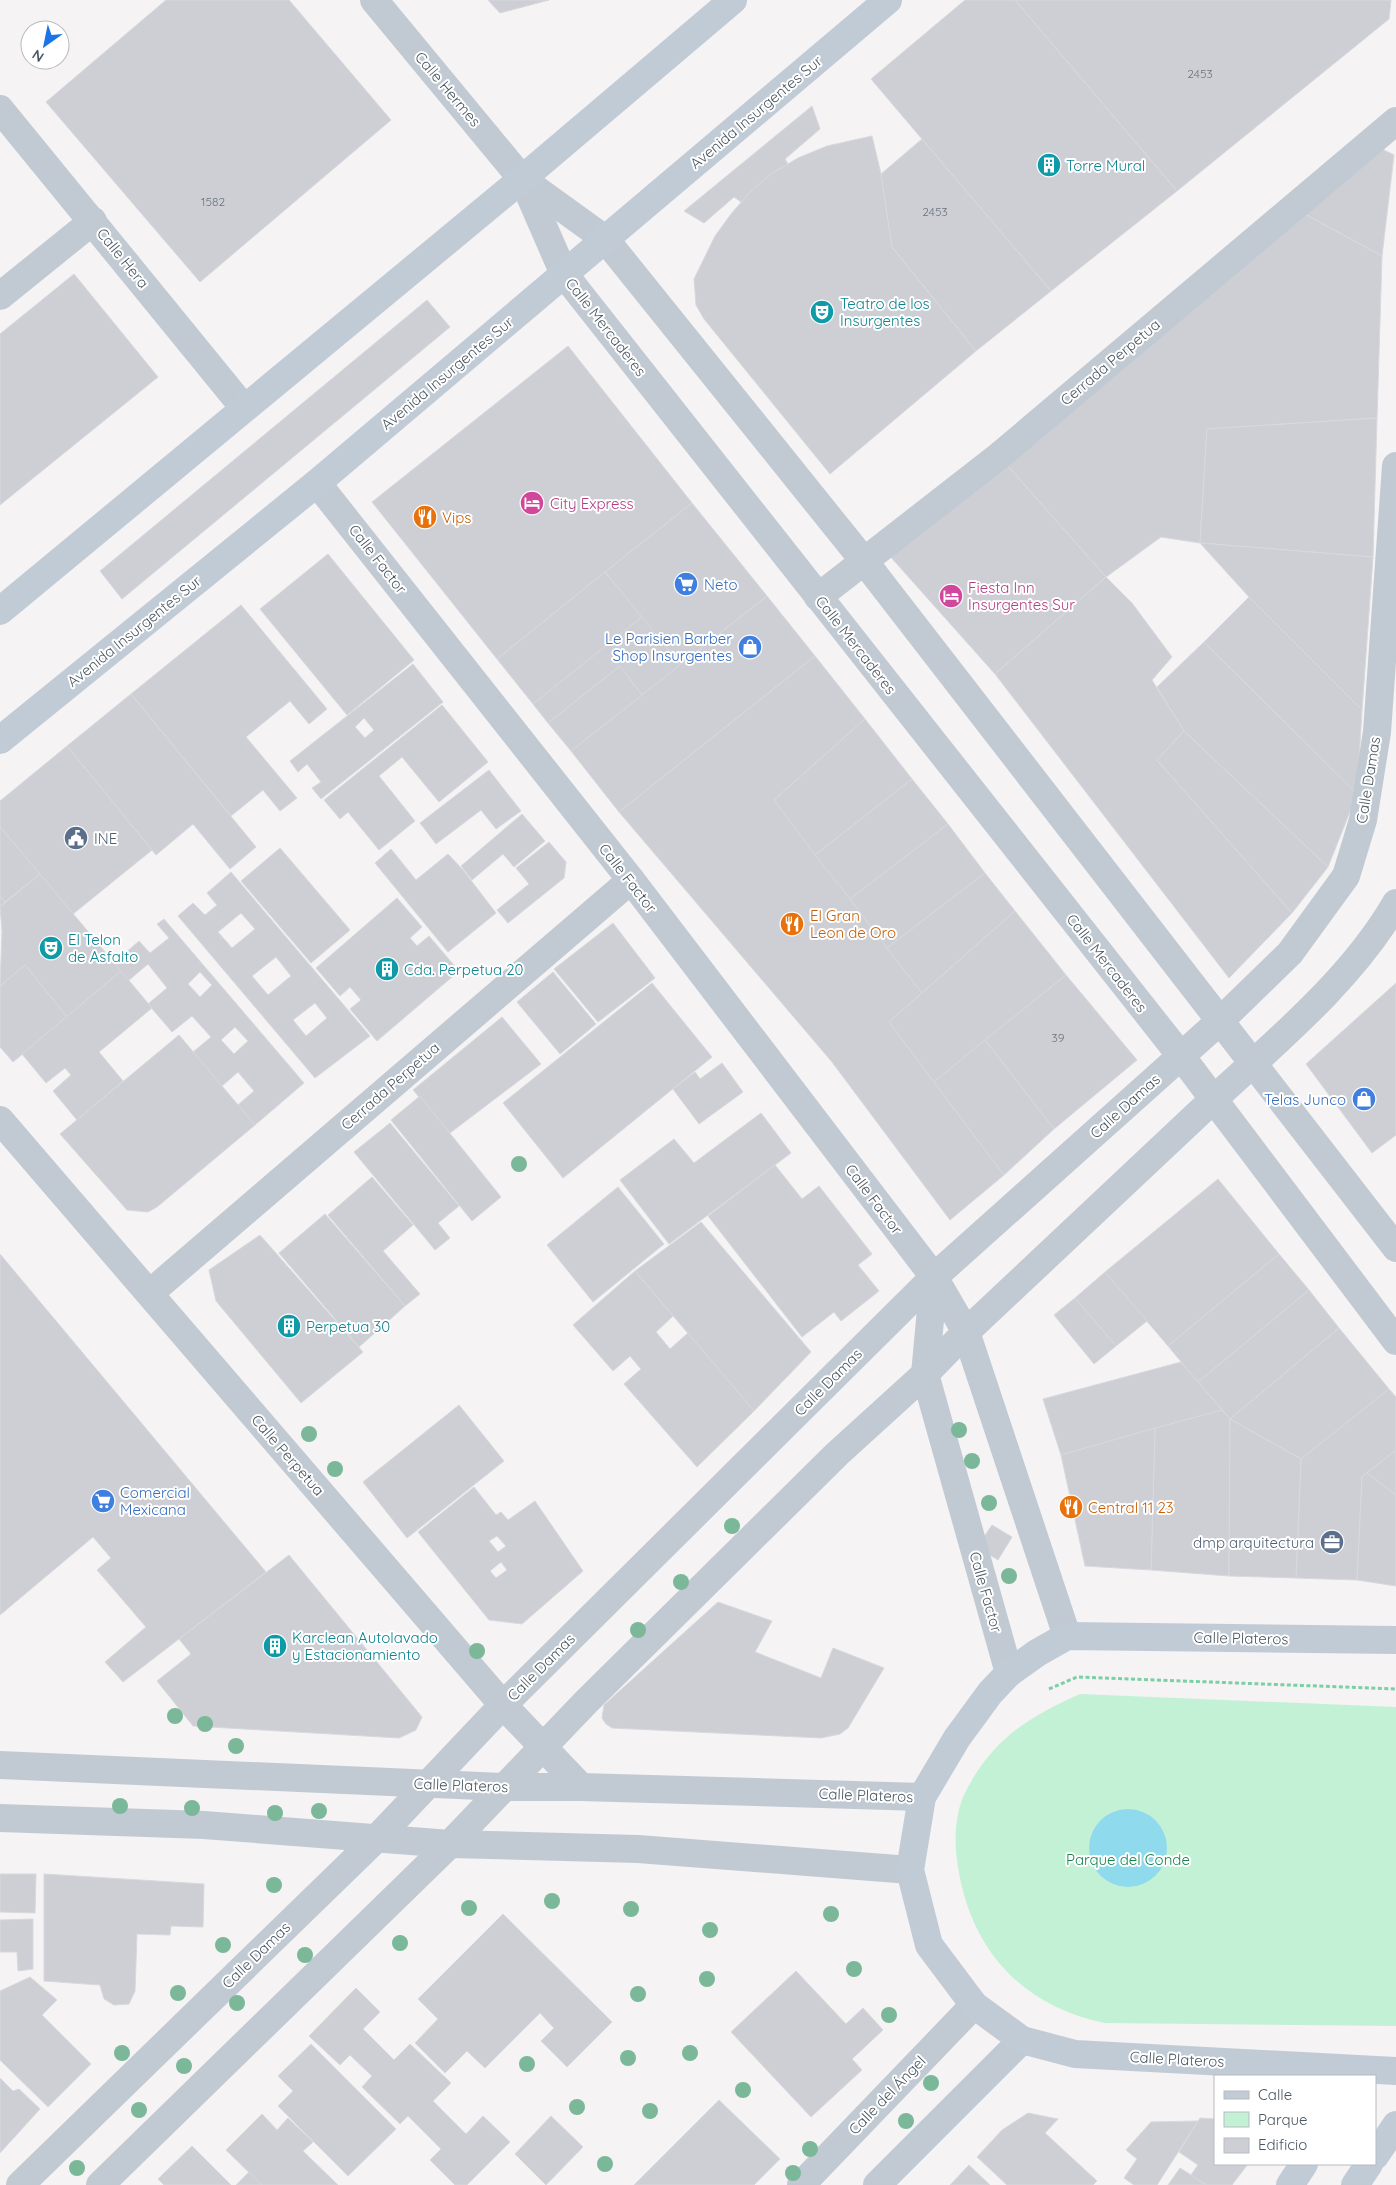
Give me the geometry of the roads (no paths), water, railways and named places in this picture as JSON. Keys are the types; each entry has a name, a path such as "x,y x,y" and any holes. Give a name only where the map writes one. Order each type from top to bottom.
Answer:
{"main road":[{"path":"0,611 522,179 733,0"},
{"name":"Avenida Insurgentes Sur","path":"0,740 317,483 888,0"},
{"name":"Calle Plateros","path":"1396,1640 1067,1636 1037,1653 1009,1673 972,1714 922,1797 910,1870 929,1945 974,2005 1022,2040 1075,2054 1318,2071 1396,2071"},
{"path":"1376,2155 1396,2125"},
{"path":"1290,2185 1303,2165"},
{"path":"1355,2185 1369,2165"}],"street":[{"name":"Calle Hermes","path":"374,0 522,179"},
{"name":"Calle Hera","path":"0,109 244,408"},
{"name":"Cerrada Perpetua","path":"818,597 998,456 1396,121"},
{"path":"522,179 606,239 864,561 1396,1248"},
{"name":"Calle Mercaderes","path":"522,179 564,274 1180,1056 1396,1341"},
{"path":"0,296 93,221"},
{"name":"Calle Damas","path":"20,2185 377,1838 503,1705 934,1277 1220,1020 1290,953 1346,876 1363,820 1376,732 1396,466"},
{"name":"Calle Factor","path":"317,483 631,880 934,1277 966,1332 1067,1636"},
{"name":"Cerrada Perpetua","path":"150,1293 631,880"},
{"path":"100,2185 450,1844 502,1787 837,1454 925,1374 966,1332 1254,1063 1342,976 1380,931 1396,903"},
{"name":"Calle Perpetua","path":"0,1120 503,1705 581,1786"},
{"name":"Calle Factor","path":"934,1277 925,1374 1009,1673"},
{"name":"Calle Plateros","path":"0,1764 502,1787 581,1786 922,1797"},
{"path":"0,1818 204,1824 450,1844 638,1849 910,1870"},
{"name":"Calle del Ángel","path":"801,2185 974,2005"},
{"path":"876,2185 1022,2040"}],"water":[{"path":"1128,1809 1143,1812 1156,1820 1164,1833 1167,1848 1164,1863 1156,1876 1143,1884 1128,1887 1113,1884 1100,1876 1092,1863 1089,1848 1092,1833 1100,1820 1113,1812"}],"place":[{"name":"Torre Mural","path":"1049,165"},
{"name":"Teatro de los Insurgentes","path":"822,312"},
{"name":"City Express","path":"532,503"},
{"name":"Vips","path":"425,517"},
{"name":"Neto","path":"686,584"},
{"name":"Fiesta Inn Insurgentes Sur","path":"951,596"},
{"name":"Le Parisien Barber Shop Insurgentes","path":"750,647"},
{"name":"INE","path":"76,838"},
{"name":"El Gran Leon de Oro","path":"792,924"},
{"name":"El Telon de Asfalto","path":"51,948"},
{"name":"Cda. Perpetua 20","path":"387,969"},
{"name":"Telas Junco","path":"1364,1099"},
{"name":"Perpetua 30","path":"289,1326"},
{"name":"Comercial Mexicana","path":"103,1501"},
{"name":"Central 11 23","path":"1071,1507"},
{"name":"dmp arquitectura","path":"1332,1542"},
{"name":"Karclean Autolavado y Estacionamiento","path":"275,1646"}],"park label":[{"name":"Parque del Conde","path":"1128,1859"}]}
